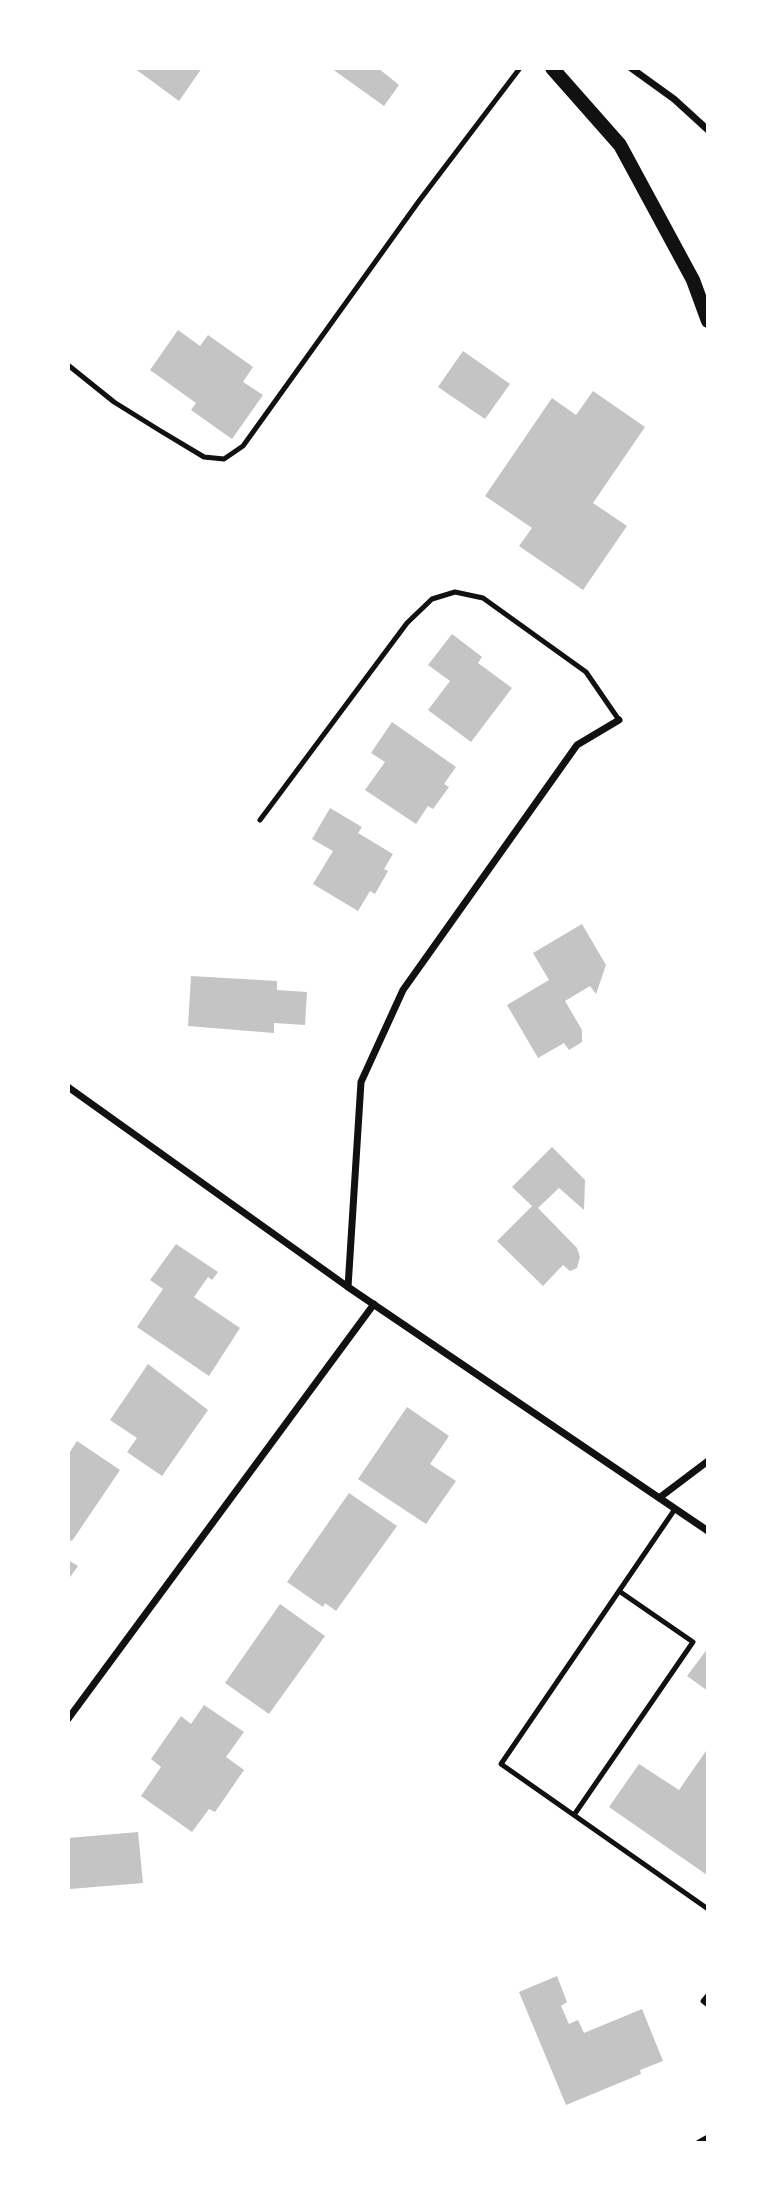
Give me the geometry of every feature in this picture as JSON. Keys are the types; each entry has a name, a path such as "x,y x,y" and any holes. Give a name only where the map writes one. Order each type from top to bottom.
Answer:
{"main road":[{"path":"552,68 620,145 693,280 708,321"}],"street":[{"path":"631,68 674,99 708,130"},
{"path":"348,1287 361,1082 403,990 577,745 619,720"},
{"path":"68,1087 348,1287 708,1531"},
{"path":"68,1719 374,1304"},
{"path":"659,1497 708,1461"},
{"path":"699,2143 708,2138"}],"lane":[{"path":"68,365 114,402 181,444 204,457 224,459 243,446 419,201 520,68"},
{"path":"260,820 407,623 432,600 456,592 483,598 586,672 619,720"},
{"path":"675,1509 501,1764 708,1909"},
{"path":"574,1815 693,1642 619,1591"},
{"path":"708,1995 703,2001 708,2006"}],"building":[{"path":"134,68 202,68 179,101"},
{"path":"331,68 378,68 399,85 384,106"},
{"path":"178,330 200,346 208,335 253,367 243,382 263,395 232,439 191,410 196,403 150,370"},
{"path":"463,351 510,384 485,419 438,387"},
{"path":"593,391 645,427 593,503 627,526 583,590 519,546 532,528 485,496 552,398 576,415"},
{"path":"452,634 482,657 478,663 512,688 471,742 428,710 450,681 428,665"},
{"path":"392,722 456,767 444,784 449,787 433,809 428,806 416,824 365,790 385,762 371,753"},
{"path":"330,808 362,827 358,833 393,854 384,869 388,871 375,894 370,891 358,911 313,884 333,851 312,839"},
{"path":"582,924 606,965 596,994 590,986 565,1001 582,1030 582,1042 569,1050 564,1043 538,1058 507,1005 549,980 533,953"},
{"path":"191,976 277,981 277,990 307,992 305,1025 274,1023 274,1033 188,1026"},
{"path":"552,1147 585,1180 584,1210 559,1188 538,1208 577,1248 580,1257 577,1268 570,1271 563,1265 543,1286 497,1241 532,1206 512,1187"},
{"path":"176,1244 218,1272 212,1280 208,1277 194,1297 240,1328 209,1376 137,1327 163,1289 150,1280"},
{"path":"148,1364 208,1410 162,1476 127,1452 137,1438 110,1420"},
{"path":"407,1407 449,1436 430,1464 456,1481 426,1524 358,1479"},
{"path":"77,1441 120,1470 72,1541 68,1539 68,1455"},
{"path":"349,1493 397,1526 336,1611 325,1603 323,1607 287,1582"},
{"path":"68,1560 78,1566 68,1580"},
{"path":"280,1604 325,1636 269,1714 225,1683"},
{"path":"708,1648 708,1691 687,1676"},
{"path":"204,1705 244,1732 226,1757 244,1770 215,1812 209,1809 192,1832 141,1796 161,1767 151,1759 181,1716 191,1724"},
{"path":"708,1748 707,1875 609,1807 639,1764 679,1790"},
{"path":"138,1832 143,1883 70,1889 68,1838"},
{"path":"557,1976 567,2002 561,2006 569,2024 578,2020 584,2033 642,2009 663,2061 640,2070 641,2074 566,2105 519,1992"}]}
